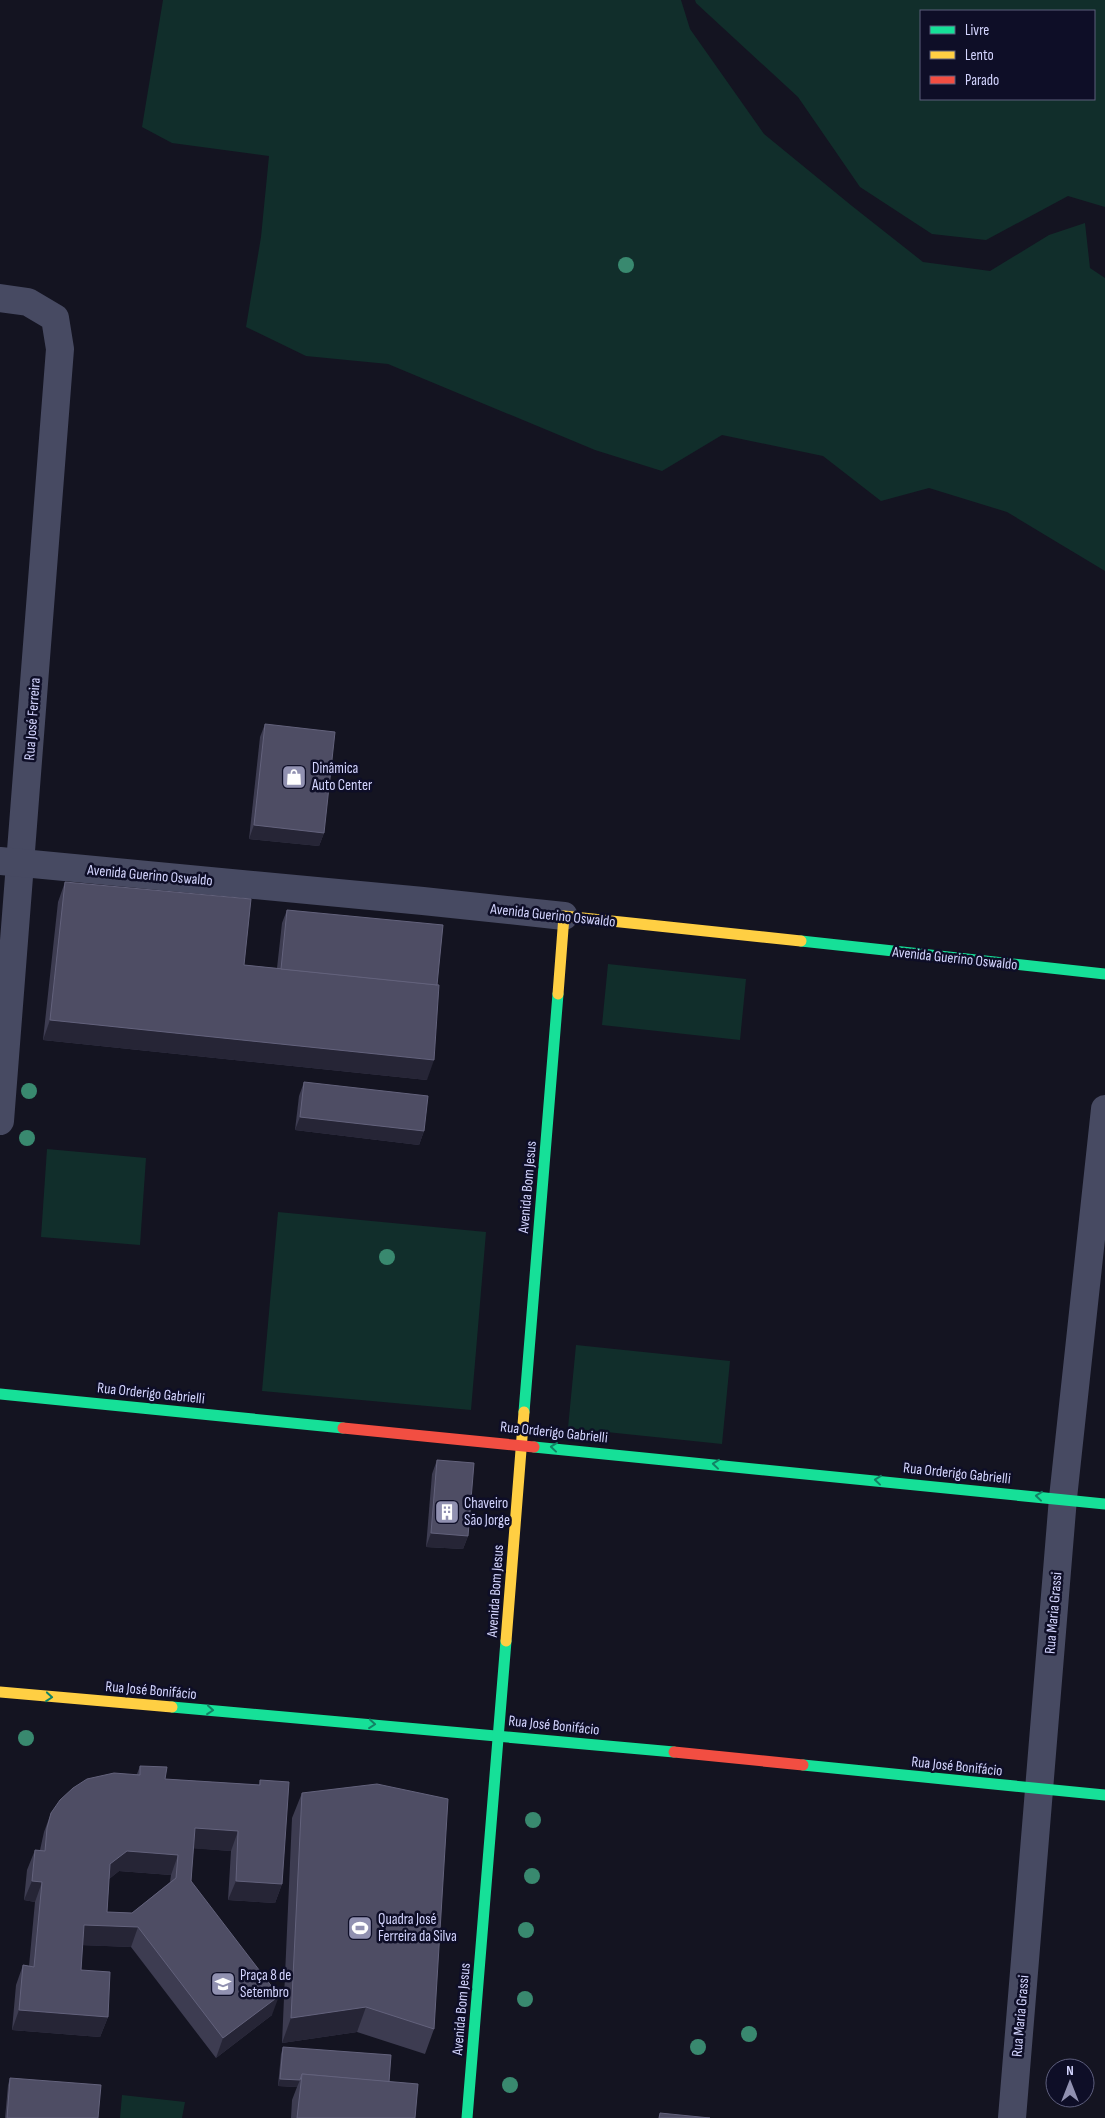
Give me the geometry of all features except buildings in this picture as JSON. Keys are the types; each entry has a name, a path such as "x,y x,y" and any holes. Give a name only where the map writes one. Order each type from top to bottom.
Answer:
{"street":[{"name":"Rua José Ferreira","path":"0,298 28,302 55,318 60,349 10,862 0,1121"},
{"name":"Avenida Guerino Oswaldo","path":"10,862 423,900 1105,974"},
{"name":"Avenida Bom Jesus","path":"467,2118 564,916"},
{"name":"Rua Maria Grassi","path":"1012,2118 1063,1498 1105,1109"},
{"name":"Rua Orderigo Gabrielli","path":"0,1394 1063,1498 1105,1504"},
{"name":"Rua José Bonifácio","path":"0,1692 499,1735 1038,1790 1105,1795"}],"green space":[{"path":"163,0 681,0 690,29 764,134 923,262 990,271 1049,235 1085,223 1090,268 1105,278 1105,571 1007,512 929,488 881,501 823,456 722,435 662,471 595,450 388,364 306,356 246,327 261,237 269,156 172,143 142,127"},
{"path":"695,0 1105,0 1105,207 1068,196 986,240 932,234 860,187 798,97"},
{"path":"608,964 746,979 740,1040 602,1025"},
{"path":"47,1149 146,1158 140,1245 41,1237"},
{"path":"278,1212 486,1232 471,1410 262,1391"},
{"path":"576,1345 730,1361 722,1444 568,1428"},
{"path":"122,2095 185,2102 182,2118 120,2118"}],"traffic: fast":[{"path":"801,941 1105,974"},
{"path":"524,1412 558,994"},
{"path":"0,1394 343,1428"},
{"path":"534,1447 1105,1504"},
{"path":"467,2118 506,1641"},
{"path":"172,1707 674,1752"},
{"path":"803,1765 1105,1795"}],"traffic: slow":[{"path":"558,994 564,916 801,941"},
{"path":"506,1641 524,1412"},
{"path":"0,1692 172,1707"}],"traffic: jam":[{"path":"343,1428 534,1447"},
{"path":"674,1752 803,1765"}],"place":[{"name":"Dinâmica Auto Center","path":"294,777"},
{"name":"Chaveiro São Jorge","path":"447,1512"},
{"name":"Quadra José Ferreira da Silva","path":"360,1928"},
{"name":"Praça 8 de Setembro","path":"223,1984"}]}
